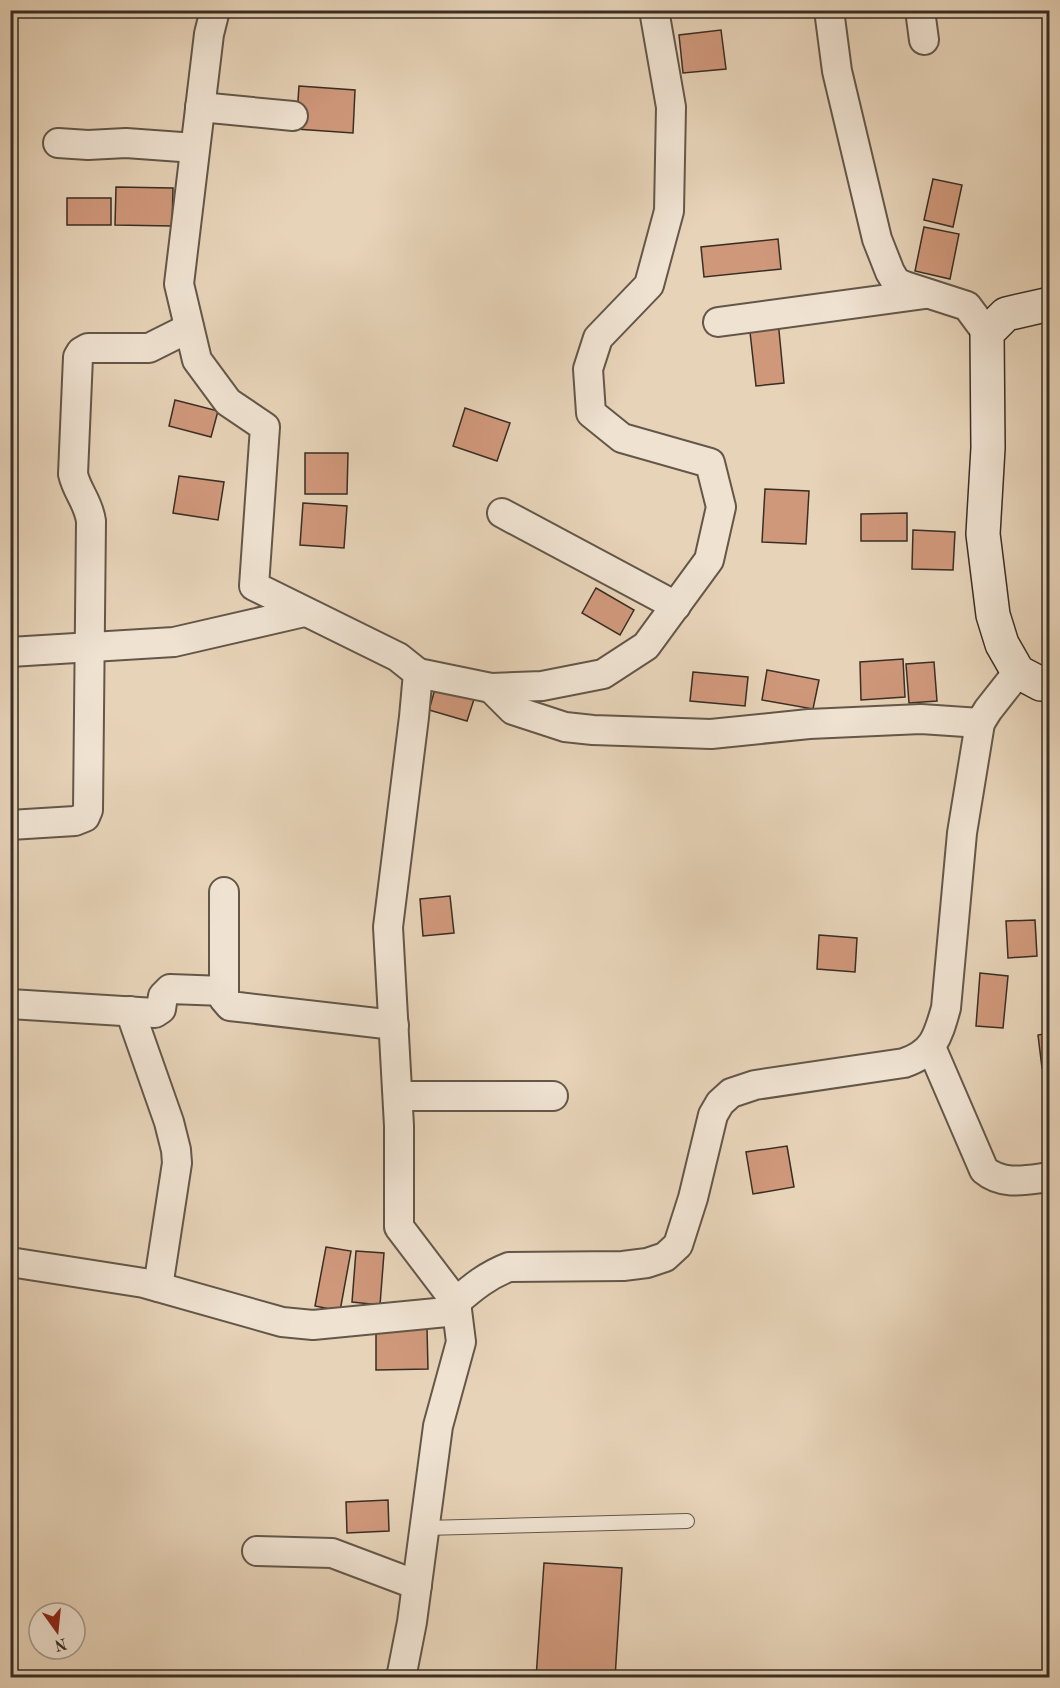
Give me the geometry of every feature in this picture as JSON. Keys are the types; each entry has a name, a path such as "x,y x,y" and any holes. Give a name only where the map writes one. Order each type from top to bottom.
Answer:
{"street":[{"path":"215,10 209,34 179,284 196,360 228,402 265,427 254,586 398,657 418,673 491,688 542,687 603,674 646,646 709,560 721,507 710,463 622,438 591,413 588,369 598,338 649,285 669,212 671,107 654,10"},
{"path":"829,10 837,71 878,239 890,272 896,282 967,306 987,333 988,448 983,534 993,615 1002,644 1018,672 1041,684 1050,684"},
{"path":"920,10 924,40"},
{"path":"200,107 293,116"},
{"path":"58,143 88,145 126,143 195,148"},
{"path":"718,322 930,294"},
{"path":"987,333 1006,314 1050,304"},
{"path":"10,825 75,821 85,817 88,810 91,521 88,506 73,474 78,357 88,348 149,348 189,328"},
{"path":"502,513 676,606"},
{"path":"10,652 174,642 304,612"},
{"path":"10,1262 136,1281 282,1322 314,1325 457,1306 481,1281 509,1268 623,1266 647,1263 665,1257 678,1245 693,1198 713,1115 720,1102 731,1093 755,1085 904,1063 919,1058 931,1047 940,1031 946,1008 962,832 980,723 1018,672"},
{"path":"401,1677 417,1585 438,1426 461,1341 457,1306 399,1227 398,1096 388,927 418,673"},
{"path":"491,688 513,710 565,727 593,730 711,734 809,724 909,719 980,723"},
{"path":"224,892 224,999 230,1006 394,1025"},
{"path":"10,1004 158,1012 161,1009 165,992 170,989 224,991"},
{"path":"130,1011 170,1122 176,1150 177,1163 158,1287"},
{"path":"931,1047 984,1170 993,1178 1008,1181 1050,1177"},
{"path":"398,1096 553,1096"},
{"path":"257,1551 332,1553 417,1585"}],"lane":[{"path":"425,1528 687,1521"}],"building":[{"path":"679,10 705,10 680,14"},
{"path":"721,30 726,69 683,73 679,35"},
{"path":"299,86 355,90 353,133 296,129"},
{"path":"933,179 962,185 953,227 924,220"},
{"path":"116,187 173,188 172,226 115,225"},
{"path":"67,198 111,198 111,225 67,225"},
{"path":"924,227 959,234 950,279 915,271"},
{"path":"778,239 781,269 704,277 701,247"},
{"path":"778,320 784,383 756,386 749,323"},
{"path":"175,400 218,411 211,437 169,426"},
{"path":"465,408 510,423 497,461 453,446"},
{"path":"305,453 348,453 347,494 305,494"},
{"path":"179,476 224,482 218,520 173,513"},
{"path":"765,489 809,491 806,544 762,542"},
{"path":"303,503 347,506 344,548 300,545"},
{"path":"907,513 907,541 861,541 861,514"},
{"path":"913,530 955,532 953,570 912,569"},
{"path":"596,588 634,610 620,635 582,613"},
{"path":"903,659 905,697 861,700 860,662"},
{"path":"934,662 937,701 909,703 906,664"},
{"path":"767,670 819,680 813,709 762,700"},
{"path":"693,672 748,677 745,706 690,701"},
{"path":"437,682 476,693 467,721 429,710"},
{"path":"450,896 454,933 423,936 420,899"},
{"path":"1035,920 1037,956 1008,958 1006,921"},
{"path":"819,935 857,938 855,972 817,969"},
{"path":"980,973 1008,976 1003,1028 976,1026"},
{"path":"1050,1033 1050,1067 1042,1068 1038,1035"},
{"path":"787,1146 794,1187 753,1194 746,1152"},
{"path":"326,1247 351,1251 340,1311 315,1306"},
{"path":"356,1251 384,1253 380,1305 352,1302"},
{"path":"427,1328 428,1369 376,1370 376,1329"},
{"path":"388,1500 389,1531 347,1533 346,1502"},
{"path":"544,1563 622,1568 615,1678 536,1678"}]}
